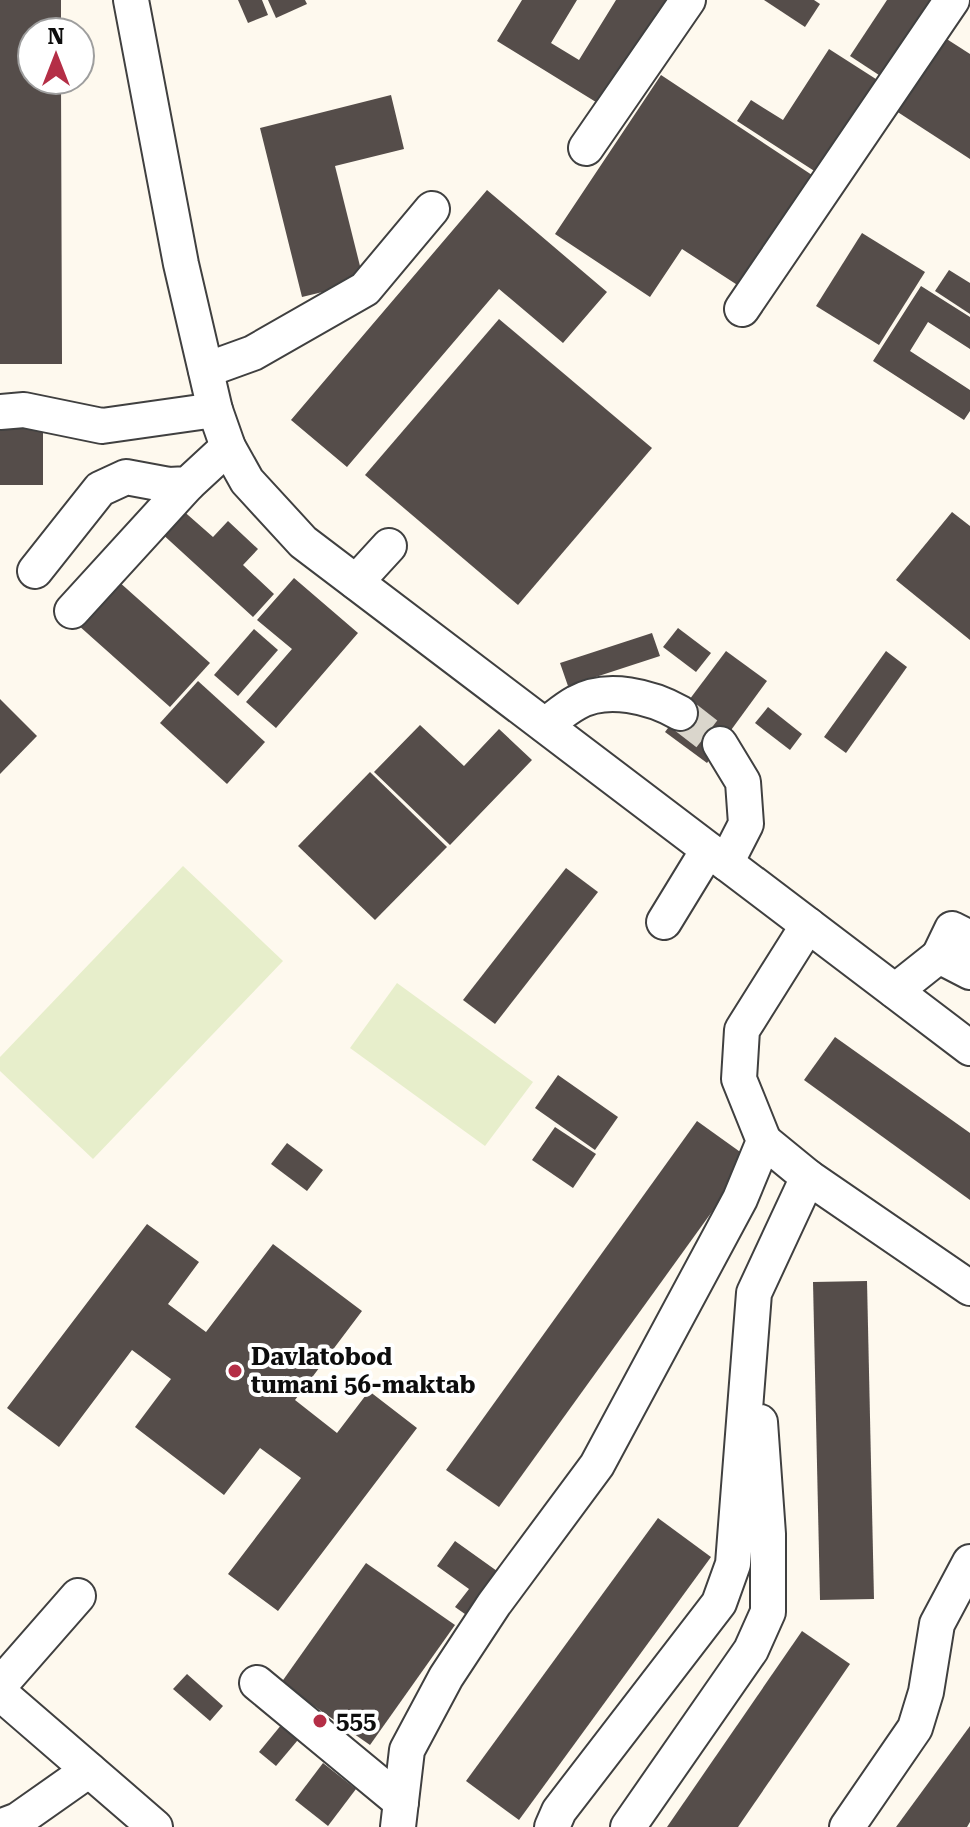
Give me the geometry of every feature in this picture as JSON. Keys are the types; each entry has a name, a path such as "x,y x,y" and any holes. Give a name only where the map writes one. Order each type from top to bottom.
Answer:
{"street":[{"path":"131,0 181,264 215,410 228,447 247,481 270,510 303,542 970,1048"},
{"path":"586,148 688,0"},
{"path":"742,309 952,0"},
{"path":"206,370 253,353 365,289 432,209"},
{"path":"0,412 24,410 102,426 215,410"},
{"path":"72,611 188,484 228,447"},
{"path":"35,571 100,489 126,477 169,485 188,484"},
{"path":"356,582 389,546"},
{"path":"545,725 578,701 609,695 653,698 680,713"},
{"path":"664,922 746,824 743,782 720,744"},
{"path":"808,925 742,1030 739,1079 764,1141 808,1177 970,1288"},
{"path":"895,991 939,956 952,929 970,938"},
{"path":"939,956 970,972"},
{"path":"400,1815 407,1750 440,1689 494,1604 597,1465 740,1199 764,1141"},
{"path":"552,1827 559,1811 719,1603 733,1564 754,1293 808,1177"},
{"path":"628,1827 751,1650 768,1612 768,1534 754,1293"},
{"path":"847,1827 915,1728 926,1692 937,1624 970,1562"},
{"path":"0,1685 78,1596"},
{"path":"257,1683 400,1815"},
{"path":"0,1693 79,1779 155,1827"},
{"path":"0,1827 79,1779"}],"green space":[{"path":"183,866 283,961 93,1159 0,1071 0,1057"},
{"path":"397,983 533,1082 485,1146 350,1048"}],"building":[{"path":"0,0 61,0 61,16 16,16 16,96 61,96 62,364 0,364"},
{"path":"238,0 262,0 268,15 248,23"},
{"path":"268,0 305,0 307,4 276,18"},
{"path":"522,0 577,0 551,43 579,60 616,0 670,0 604,107 497,41"},
{"path":"764,0 814,0 820,4 805,27"},
{"path":"887,0 937,0 885,79 850,56"},
{"path":"942,36 970,54 970,159 893,109"},
{"path":"829,49 879,81 819,174 737,121 751,100 783,120"},
{"path":"661,75 815,177 742,288 682,249 650,297 555,234"},
{"path":"391,95 404,149 335,166 364,282 302,297 260,128"},
{"path":"487,190 607,292 563,343 499,289 347,467 291,420"},
{"path":"862,233 925,272 879,345 816,306"},
{"path":"949,270 970,283 970,314 935,291"},
{"path":"921,286 970,317 970,349 928,322 910,351 970,390 970,411 964,420 873,361"},
{"path":"499,319 652,448 518,605 365,475"},
{"path":"0,422 43,422 43,485 0,485"},
{"path":"180,508 213,537 228,521 258,549 243,565 274,594 253,617 159,531"},
{"path":"952,512 970,526 970,640 896,580"},
{"path":"294,578 358,633 276,728 246,702 292,649 257,620"},
{"path":"118,581 210,663 170,707 78,625"},
{"path":"678,628 711,653 696,672 663,647"},
{"path":"254,629 278,650 238,696 214,675"},
{"path":"652,633 660,656 568,686 560,663"},
{"path":"726,651 767,681 707,763 665,732"},
{"path":"886,651 907,667 846,753 824,737"},
{"path":"198,681 265,742 227,784 160,723"},
{"path":"0,699 37,736 0,774"},
{"path":"768,707 802,734 790,750 755,723"},
{"path":"420,725 464,766 499,729 532,760 450,845 374,772"},
{"path":"370,772 447,847 375,920 298,846"},
{"path":"566,868 598,892 495,1024 463,1000"},
{"path":"835,1037 970,1133 970,1200 804,1080"},
{"path":"558,1075 618,1117 595,1150 535,1108"},
{"path":"697,1121 750,1159 499,1507 446,1470"},
{"path":"555,1127 596,1154 573,1188 532,1160"},
{"path":"287,1143 323,1170 307,1191 271,1164"},
{"path":"147,1224 199,1262 168,1304 206,1332 273,1244 362,1311 295,1400 337,1433 369,1391 417,1428 278,1611 228,1574 301,1478 260,1448 224,1495 135,1427 171,1379 132,1350 59,1447 7,1408"},
{"path":"867,1281 874,1599 820,1600 813,1282"},
{"path":"658,1518 711,1557 519,1820 466,1781"},
{"path":"455,1541 504,1576 472,1619 455,1607 469,1589 437,1566"},
{"path":"366,1563 455,1625 370,1745 281,1683"},
{"path":"802,1631 850,1664 738,1827 667,1827"},
{"path":"187,1674 223,1706 210,1721 173,1689"},
{"path":"291,1713 308,1728 276,1766 259,1752"},
{"path":"970,1726 970,1822 967,1827 896,1827"},
{"path":"323,1763 356,1789 328,1826 295,1800"}],"tunnel":[{"path":"680,713 720,744"}],"place":[{"name":"Davlatobod tumani 56-maktab","path":"235,1371"},
{"name":"555","path":"320,1721"}]}
